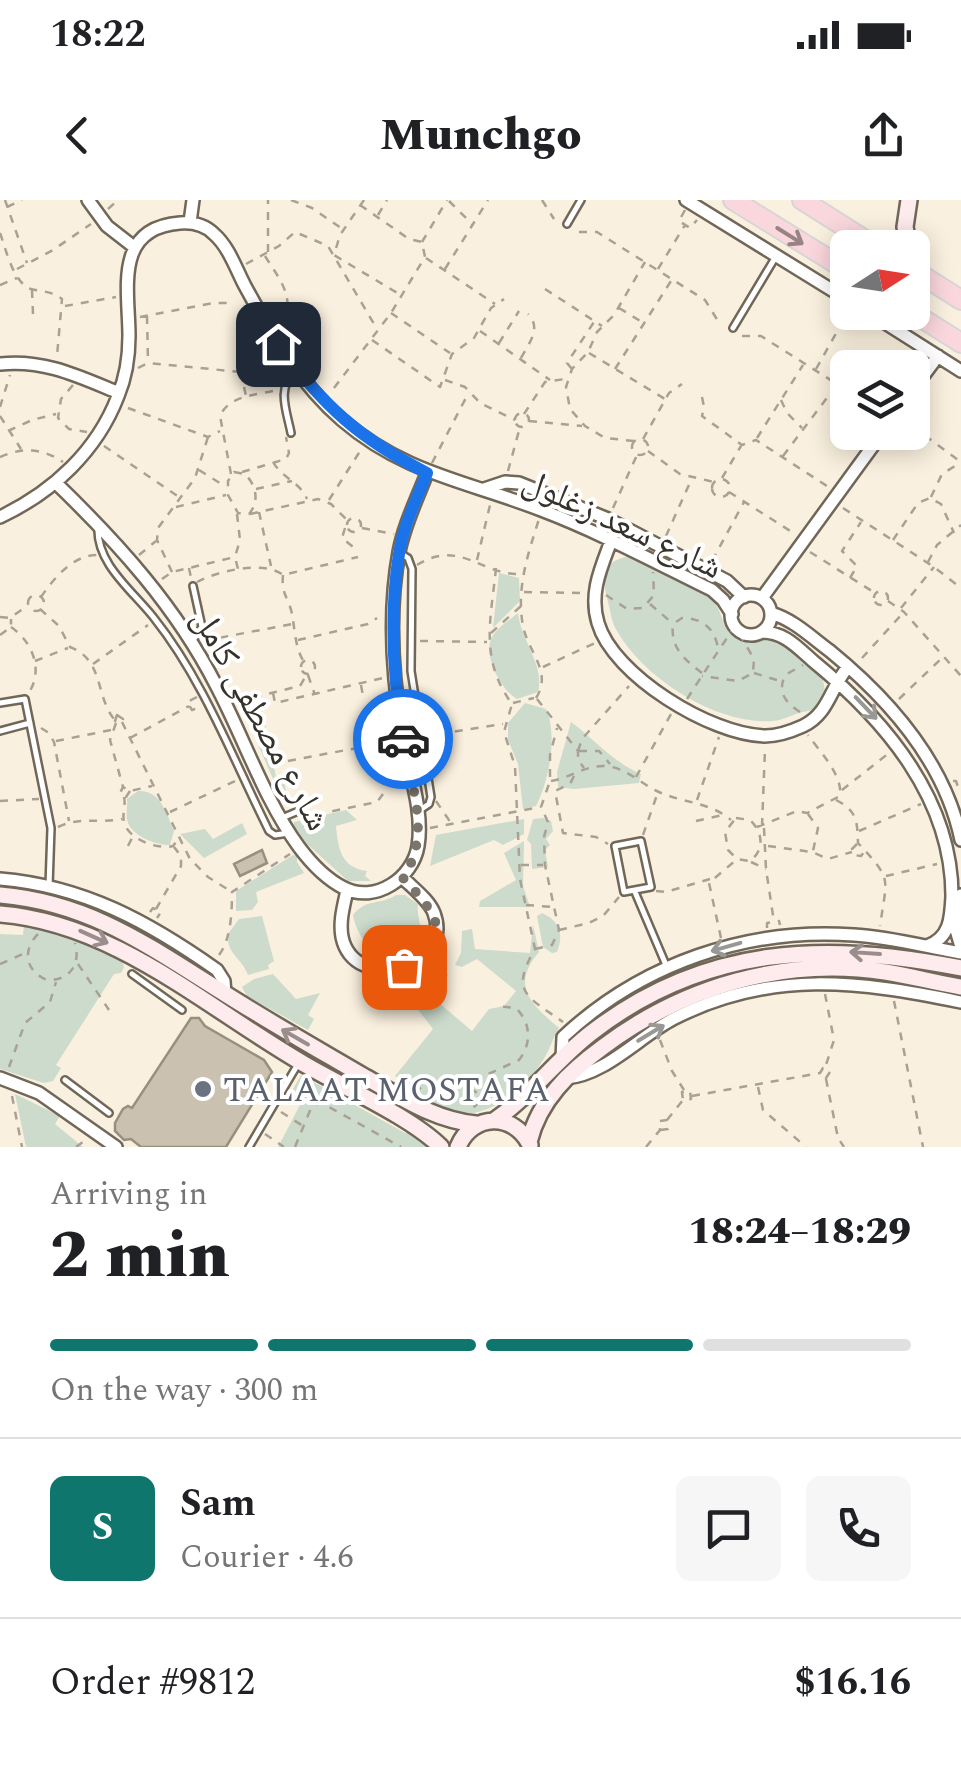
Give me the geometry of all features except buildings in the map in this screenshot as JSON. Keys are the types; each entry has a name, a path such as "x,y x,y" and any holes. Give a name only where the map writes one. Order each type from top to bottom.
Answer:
{"main road":[{"path":"734,200 830,260"},
{"path":"802,200 850,230"},
{"path":"930,283 954,295"},
{"path":"930,323 961,343"}],"street":[{"path":"88,200 114,234 134,247"},
{"path":"0,517 56,484 98,433 120,394 128,360 126,280 134,247 150,232 169,224 190,222 192,200"},
{"path":"906,230 909,200"},
{"path":"688,201 830,290"},
{"name":"شارع سعد زغلول","path":"190,222 216,235 278,344 298,371 330,408 368,440 427,473 542,510 652,560 712,590 728,606 734,620"},
{"path":"897,330 961,371"},
{"path":"930,367 938,356"},
{"path":"5,364 56,367 120,394"},
{"path":"762,598 869,450"},
{"path":"403,878 431,907 436,936 433,946 416,962 392,970 357,962 344,945 341,924 348,890 377,890 403,878 418,847 417,811 392,646 399,552 427,473"},
{"name":"شارع سعد زغلول","path":"489,491 505,482 519,483 608,520 727,581 744,596"},
{"name":"شارع مصطفى كامل","path":"56,484 132,561 196,637 290,833 321,872 348,890"},
{"path":"611,541 595,589 598,624 604,639 613,654 679,706 723,726 766,736 808,723 832,695 836,680 848,667"},
{"path":"762,598 744,596 738,600 734,620 744,634 782,635 836,680 880,722 929,800 949,862 950,919 944,935 926,946"},
{"path":"762,598 771,614 800,628 890,707 932,764 961,840"},
{"path":"762,632 771,614"},
{"path":"0,879 49,886 129,914 210,965 221,975 224,994"},
{"path":"0,895 60,905 111,924 433,1114 468,1123 495,1120 515,1126 530,1144"},
{"path":"562,1058 560,1044 572,1028 618,994 667,968 724,947 806,935 879,938 961,950 956,930 961,895"},
{"path":"0,914 71,927 133,956 441,1147"},
{"path":"495,1120 590,1033 680,981 732,963 766,956 845,952 884,954 961,968"},
{"path":"530,1144 538,1116 566,1078 616,1036 709,988 736,980 808,970 854,969 961,987"},
{"path":"566,1078 586,1075 657,1029 704,1005 737,994 822,983 892,988 961,1002"},
{"path":"6,1079 39,1094 116,1147"},
{"path":"458,1147 468,1123"}],"lane":[{"path":"567,224 582,200"},
{"path":"733,328 776,256"},
{"path":"288,436 283,388 298,371"},
{"path":"98,524 102,556 155,620 202,694 268,831 275,835 290,833"},
{"path":"399,552 408,558 412,569 410,641 418,732 431,797 424,809 417,811"},
{"path":"193,586 201,621 196,637"},
{"path":"0,703 25,698 51,828 49,886"},
{"path":"0,730 30,723"},
{"path":"282,818 297,811"},
{"path":"641,841 650,888 624,892 614,846 641,841"},
{"path":"634,891 667,968"},
{"path":"132,974 182,1010"},
{"path":"249,1147 299,1061"},
{"path":"65,1080 109,1113"}],"path":[{"path":"5,200 28,264"},
{"path":"7,207 22,200"},
{"path":"268,200 266,254 287,294 284,322"},
{"path":"290,200 312,208 344,230"},
{"path":"334,254 364,200"},
{"path":"377,216 387,200"},
{"path":"334,388 391,312 425,258 422,242 447,200 473,225"},
{"path":"444,270 488,200"},
{"path":"542,200 554,219"},
{"path":"688,201 679,220 686,225 692,228 704,211"},
{"path":"360,206 409,240 422,242"},
{"path":"15,270 99,218"},
{"path":"657,270 686,225"},
{"path":"237,270 298,232 324,242 378,330"},
{"path":"578,232 597,232 645,262 704,300 718,320"},
{"path":"0,233 18,277 32,288 57,294 64,306 56,367"},
{"path":"0,258 7,252"},
{"path":"334,254 401,295"},
{"path":"425,258 495,304"},
{"path":"645,262 618,307 593,338 588,352 572,369 567,380 567,402 585,426 605,438 634,441 643,439 665,399 682,384"},
{"path":"0,285 18,277"},
{"path":"615,369 672,279"},
{"path":"32,288 33,314"},
{"path":"545,289 603,327"},
{"path":"64,306 127,297"},
{"path":"371,339 439,386 452,354 468,344 495,304 504,299"},
{"path":"128,320 227,303"},
{"path":"618,307 644,324"},
{"path":"498,344 519,311"},
{"path":"391,312 452,354"},
{"path":"520,359 535,332 528,314"},
{"path":"147,316 148,363"},
{"path":"572,369 568,363 594,321"},
{"path":"479,330 550,380"},
{"path":"816,370 838,330"},
{"path":"742,336 761,336 830,379"},
{"path":"588,352 665,399"},
{"path":"137,369 148,363 241,372"},
{"path":"643,439 648,451 668,468 692,478 714,482 721,479 742,445 756,440 804,363"},
{"path":"0,407 8,384 5,364"},
{"path":"82,378 60,399 58,414 69,430 98,433"},
{"path":"444,380 461,384 480,403 516,420 520,427 505,482"},
{"path":"516,420 542,385 550,380 567,380"},
{"path":"244,388 246,398"},
{"path":"240,571 235,557 240,540 238,513 228,495 231,474 220,416 232,401 283,388"},
{"path":"427,473 469,392"},
{"path":"782,457 830,394"},
{"path":"702,397 702,416 742,445"},
{"path":"781,400 792,419 804,429"},
{"path":"128,408 208,437 223,430"},
{"path":"8,431 58,414"},
{"path":"524,414 529,421 585,426"},
{"path":"0,416 22,450"},
{"path":"520,427 529,421"},
{"path":"231,474 288,456 288,436"},
{"path":"172,572 157,540 160,522 199,470 208,437"},
{"path":"328,502 368,440"},
{"path":"756,440 961,588"},
{"path":"892,540 918,503 930,498 942,474 961,463 930,440"},
{"path":"634,441 632,449 637,455"},
{"path":"104,446 180,498"},
{"path":"0,457 22,450 48,453 72,468"},
{"path":"608,520 637,455 648,451"},
{"path":"273,462 304,490 308,500"},
{"path":"199,470 227,488"},
{"path":"242,472 254,489 256,501 249,514"},
{"path":"661,547 692,478"},
{"path":"714,482 715,494 720,496 728,492 730,485 721,479"},
{"path":"254,489 292,481"},
{"path":"477,562 489,491"},
{"path":"728,492 849,579 875,594 885,591 888,601 902,610 961,676"},
{"path":"172,508 228,495"},
{"path":"238,513 249,514 318,498 348,520"},
{"path":"930,498 941,504 954,533"},
{"path":"707,571 744,502"},
{"path":"536,698 542,684 542,667 526,638 522,574 542,510"},
{"path":"259,512 271,567"},
{"path":"348,520 357,518 361,528"},
{"path":"348,520 342,538 357,550"},
{"path":"849,579 858,566 842,551 862,520"},
{"path":"927,563 937,544 961,525"},
{"path":"347,527 354,532 361,528 403,536"},
{"path":"132,561 157,540"},
{"path":"412,569 429,558 448,554 508,574 522,574"},
{"path":"41,597 58,575 76,561 84,556 102,556"},
{"path":"153,586 172,572 235,557"},
{"path":"189,568 193,586 207,577 240,571 271,567 283,575 358,558"},
{"path":"523,592 595,589 627,609 642,608 649,603 655,586 652,560"},
{"path":"862,658 934,567"},
{"path":"496,568 489,642 495,676 512,704"},
{"path":"283,575 283,596 292,613 298,653 304,662 302,669 316,695"},
{"path":"875,594 876,603 888,601"},
{"path":"0,617 10,618 28,605 33,595 44,601 40,609"},
{"path":"649,603 673,624"},
{"path":"28,605 40,609"},
{"path":"490,634 522,606"},
{"path":"40,609 58,626 70,647"},
{"path":"10,618 10,627 30,645 36,661 35,682 25,698"},
{"path":"297,640 368,624 378,618"},
{"path":"673,624 682,618 702,622 714,632 718,650"},
{"path":"92,664 155,620"},
{"path":"673,624 679,654 702,675 732,681 753,672 754,659 734,620"},
{"path":"635,778 734,620"},
{"path":"196,637 213,638 292,624"},
{"path":"0,635 10,627"},
{"path":"542,667 604,639"},
{"path":"410,641 489,642"},
{"path":"36,661 70,647 82,651 104,690 106,706 130,738 190,859 201,872 232,892"},
{"path":"890,707 945,656"},
{"path":"226,704 300,686 307,674 314,672 315,665 310,660 304,662"},
{"path":"814,661 790,670 782,682 787,702 808,723 842,790"},
{"path":"956,669 961,663"},
{"path":"753,672 782,682"},
{"path":"272,693 275,703 394,675"},
{"path":"584,768 578,760 582,739 638,676"},
{"path":"360,684 363,696"},
{"path":"189,706 188,702 202,694"},
{"path":"512,704 536,698"},
{"path":"536,698 578,751 599,751 611,766"},
{"path":"189,706 192,710 207,704"},
{"path":"512,704 504,724 505,741 516,774 520,865 535,949 522,974 526,991 534,1002 572,1028"},
{"path":"130,738 189,706"},
{"path":"117,721 110,740 124,787 130,791"},
{"path":"30,723 49,733 54,742 69,821"},
{"path":"439,734 504,724"},
{"path":"696,802 723,726"},
{"path":"535,949 552,945 560,930 544,865 548,822 542,807 550,781 550,755 557,728"},
{"path":"418,732 438,729 439,734 440,741 420,744"},
{"path":"54,742 111,730"},
{"path":"766,736 761,840 774,922"},
{"path":"288,761 373,746"},
{"path":"835,800 842,790 898,746"},
{"path":"614,846 596,836 563,833 555,791 570,784 584,768 622,768 658,792 696,802 731,820 745,819 761,827 766,846 750,861"},
{"path":"550,781 575,775"},
{"path":"169,813 242,778"},
{"path":"124,797 130,791 154,786"},
{"path":"124,787 120,791 124,797 124,819 133,835 158,847 173,846 180,837"},
{"path":"641,841 658,792"},
{"path":"297,811 309,816 372,804 383,794"},
{"path":"431,797 452,824"},
{"path":"0,801 45,798"},
{"path":"761,827 796,812 807,813 824,802 835,800 851,810 858,822 858,844 878,862 885,876 879,938"},
{"path":"858,832 929,800"},
{"path":"419,830 542,807"},
{"path":"807,813 818,828 812,852"},
{"path":"696,821 724,814"},
{"path":"51,828 87,818 104,823 124,819"},
{"path":"731,820 724,838 728,850 737,859 766,869"},
{"path":"128,846 133,835"},
{"path":"852,852 858,844"},
{"path":"173,846 182,861"},
{"path":"766,846 836,859 852,852 861,856 865,850"},
{"path":"232,892 300,848"},
{"path":"156,909 182,861 190,859"},
{"path":"650,888 666,892 710,880 737,859"},
{"path":"885,876 949,862"},
{"path":"520,865 544,865"},
{"path":"710,880 724,947"},
{"path":"210,965 224,950 233,912 232,892"},
{"path":"560,930 602,916 624,892"},
{"path":"525,904 552,907"},
{"path":"51,922 33,938 27,953 32,970 47,980 65,977 76,963 78,954 71,927"},
{"path":"0,964 27,953"},
{"path":"76,963 109,1010"},
{"path":"22,1147 6,1079 24,1023 50,1002 56,980"},
{"path":"683,1100 820,1074 834,1040 822,983"},
{"path":"892,988 923,1147"},
{"path":"409,1101 424,1082 440,1076 475,1078 520,1060 529,1038 521,1012 510,1005 496,1006"},
{"path":"657,1029 667,1060 684,1090"},
{"path":"825,1068 830,1072 826,1078 838,1138 844,1147"},
{"path":"492,1073 486,1088 488,1097 512,1108"},
{"path":"820,1074 826,1078"},
{"path":"457,1077 474,1088 478,1098 468,1123"},
{"path":"758,1085 763,1110 806,1147"},
{"path":"684,1090 690,1090 692,1096"},
{"path":"683,1100 684,1090"},
{"path":"646,1147 660,1130 668,1129 668,1120 683,1100"},
{"path":"295,1147 312,1108 320,1102 400,1147"},
{"path":"272,1107 305,1127"},
{"path":"660,1130 659,1121 668,1120"},
{"path":"259,1130 284,1147"}],"green space":[{"path":"629,556 711,598 727,630 736,638 772,639 795,650 822,675 826,696 821,704 777,720 751,720 706,707 664,682 629,649 612,621 605,572 612,563"},
{"path":"499,573 519,578 520,601 493,628"},
{"path":"518,613 539,682 538,692 517,699 499,680 489,651 493,635"},
{"path":"267,701 262,709 276,777 283,777 289,805 285,806 241,706"},
{"path":"525,703 546,709 552,744 541,796 536,806 523,809 508,723"},
{"path":"571,722 612,757 641,774 639,783 558,787 557,772"},
{"path":"138,791 152,794 162,804 174,831 170,845 146,839 128,823 127,799"},
{"path":"346,810 357,820 336,826 340,849 351,866 367,871 365,876 371,881 348,881 306,843 294,825"},
{"path":"524,819 524,834 503,845 494,840 430,866 436,835"},
{"path":"533,819 551,821 553,831 546,839 550,845 545,850 548,867 532,869 531,844 527,840"},
{"path":"242,823 247,834 204,858 180,834 205,829 213,839"},
{"path":"524,841 523,886 530,907 479,907 480,901 516,880 504,853"},
{"path":"293,855 304,873 256,892 258,902 252,910 236,911 236,891"},
{"path":"405,895 418,904 420,932 408,953 388,958 369,947 353,915 363,906"},
{"path":"542,913 559,929 557,952 543,947 537,916"},
{"path":"262,916 274,961 269,969 248,975 229,946 228,934 239,919"},
{"path":"24,925 75,938 122,961 124,967 121,973 114,974 56,1065 61,1068 53,1081 44,1083 0,1069 0,934 23,935"},
{"path":"533,925 539,952 530,964 525,985 540,1011 559,1028 544,1059 525,1083 493,1107 468,1114 430,1104 395,1076 433,1029 405,993 402,980 421,971 428,984 440,969 448,975 432,997 472,1031 489,1009 504,1006 516,991 477,959 462,967 455,965 461,953 462,931 472,929 475,949 530,953"},
{"path":"273,974 296,999 320,993 308,1015 314,1019 308,1030 247,996 242,987"},
{"path":"301,1075 432,1147 278,1147 301,1103 289,1096"},
{"path":"15,1094 60,1116 55,1124 83,1147 26,1147"}],"way so far":[{"path":"403,739 419,830 413,864 403,878 431,907 436,926 433,946 404,967"}],"place":[{"name":"TALAAT MOSTAFA","path":"203,1089"}],"route":[{"path":"278,344 342,420 382,449 427,473 403,536 396,585 392,646 403,739"}]}
